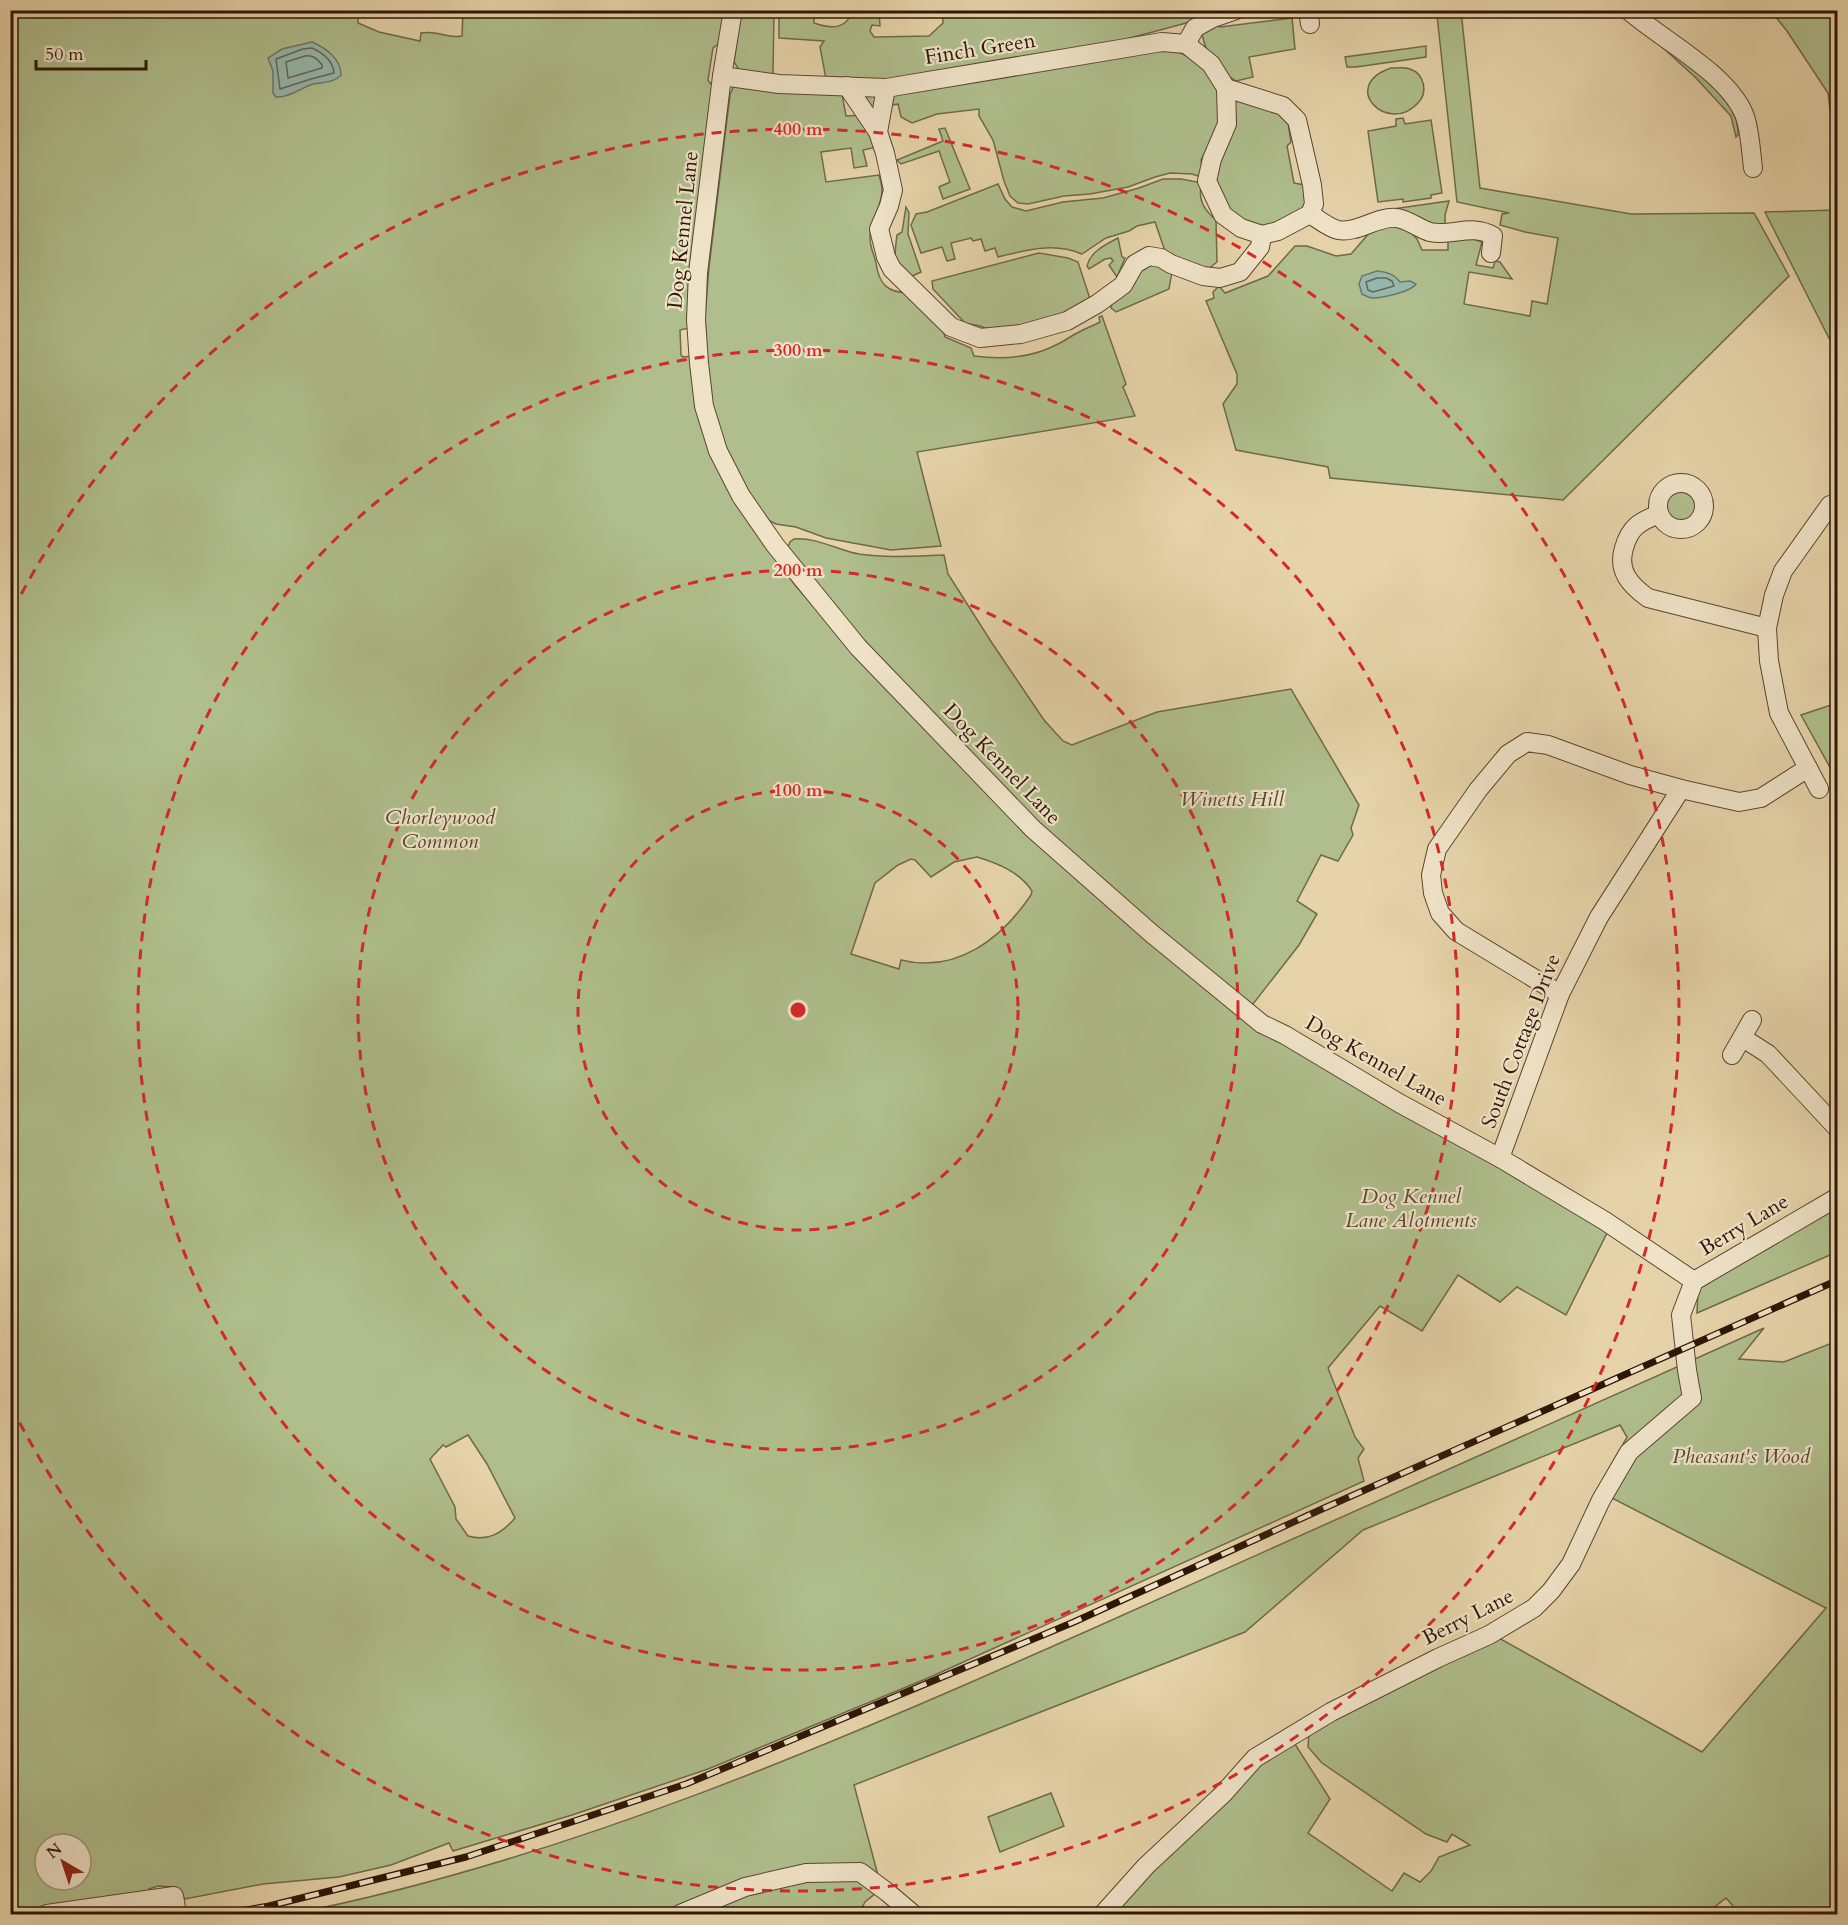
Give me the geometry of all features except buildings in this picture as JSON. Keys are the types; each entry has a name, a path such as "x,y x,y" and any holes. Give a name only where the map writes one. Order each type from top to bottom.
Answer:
{"street":[{"name":"Dog Kennel Lane","path":"733,10 722,76 698,273 696,320 699,363 705,406 717,450 741,496 775,545 858,647 1033,829 1151,933 1262,1024 1286,1035 1400,1103 1500,1158 1605,1221 1694,1281"},
{"path":"1226,88 1283,106 1297,120 1312,184 1314,204 1310,214 1278,231 1262,236 1241,228 1223,215 1207,181 1212,159 1227,124 1226,88 1211,64 1186,45 1195,28 1213,18 1236,10"},
{"path":"1628,10 1711,72 1730,92 1744,114 1753,168"},
{"name":"Finch Green","path":"722,76 779,84 886,88 1162,42 1186,45"},
{"path":"847,86 879,132 893,190 889,206 893,228 886,257 892,269 951,327 980,338 1021,334 1067,321 1097,304 1123,285 1135,264 1149,256 1161,258 1203,276 1220,278 1240,272 1260,247 1262,236"},
{"path":"879,132 886,88"},
{"path":"1310,214 1338,230 1351,230 1372,221 1397,218 1431,232 1466,229 1484,231 1493,237 1491,253"},
{"path":"1819,789 1779,713 1768,660 1767,628 1774,595 1784,571 1830,505"},
{"path":"1659,514 1644,520 1629,532 1620,559 1625,575 1635,589 1648,598 1767,628"},
{"path":"1560,994 1456,931 1440,913 1433,893 1431,875 1437,849 1478,790 1508,754 1527,742 1548,745 1630,775 1739,802 1761,798 1808,768"},
{"name":"South Cottage Drive","path":"1500,1158 1560,994 1599,917 1681,789"},
{"path":"1732,1055 1752,1020"},
{"path":"1743,1038 1768,1054 1838,1129"},
{"name":"Berry Lane","path":"1103,1914 1146,1866 1223,1794 1255,1758 1331,1712 1489,1635 1534,1608 1551,1591 1571,1564 1601,1500 1629,1452 1692,1398 1681,1315 1694,1281 1838,1197"},
{"path":"680,1914 745,1887 806,1873 860,1872 913,1914"},
{"path":"47,1914 174,1896 177,1914"}],"green space":[{"name":"Chorleywood Common","path":"338,10 340,14 345,11 358,17 358,23 379,32 420,41 421,33 462,36 463,11 728,11 722,45 713,48 708,80 717,85 689,328 680,330 681,355 683,357 692,356 752,525 795,585 828,623 1209,990 1609,1229 1566,1315 1517,1287 1500,1302 1458,1275 1422,1331 1380,1306 1328,1368 1355,1437 1364,1449 1358,1458 1364,1481 928,1678 708,1769 572,1815 453,1851 449,1843 391,1865 339,1877 263,1884 185,1899 174,1887 158,1886 149,1889 150,1894 11,1913 10,11","holes":["977,857 1015,873 1027,884 1032,891 1031,895 1006,925 976,949 941,962 921,963 901,960 899,969 851,954 875,883 898,865 911,859 915,860 931,877 954,862","468,1435 487,1464 515,1518 500,1532 482,1538 468,1536 456,1519 455,1507 430,1459 443,1445 446,1447"]},
{"path":"1007,10 1218,11 1190,22 1119,41 884,82 826,79 820,47 824,41 779,38 779,11 798,11 798,15 814,16 814,23 832,27 846,22 853,11 879,11 880,26 872,25 870,31 874,37 929,36 943,23 942,11 1005,11 1002,13"},
{"path":"1432,10 1461,11 1480,188 1631,214 1754,213 1789,276 1563,500 1330,478 1328,467 1236,450 1223,404 1237,384 1237,374 1206,301 1214,298 1213,292 1219,286 1225,293 1268,276 1295,246 1307,246 1336,256 1351,254 1370,232 1392,225 1408,229 1417,239 1422,250 1448,250 1448,239 1465,236 1482,242 1476,265 1493,268 1495,261 1500,262 1512,279 1469,272 1464,304 1530,316 1532,301 1547,304 1558,238 1500,225 1502,214 1509,213 1457,202 1437,15"},
{"path":"741,11 774,11 773,74 741,73 734,62"},
{"path":"1771,11 1837,11 1837,166 1828,93"},
{"path":"1292,18 1295,49 1249,57 1253,77 1236,81 1213,62 1206,49 1202,34 1216,23 1220,27"},
{"path":"1660,45 1711,82 1722,94 1736,120 1738,135 1736,137 1731,116 1696,78"},
{"path":"1426,46 1426,57 1356,67 1347,67 1345,57"},
{"path":"1153,48 1176,51 1196,60 1216,84 1222,101 1217,138 1207,148 1201,160 1204,178 1192,174 1170,173 1128,187 1064,196 1028,204 1018,203 1010,196 993,140 979,116 979,109 937,114 912,123 901,117 898,104 871,110 862,91"},
{"path":"1391,68 1410,69 1422,79 1424,89 1421,99 1406,112 1394,114 1382,111 1373,105 1368,96 1369,86 1376,76"},
{"path":"734,85 841,89 846,116 864,115 877,147 863,150 867,166 854,168 851,148 821,152 826,182 879,175 882,195 870,239 882,282 895,291 910,293 943,328 945,337 971,348 974,356 1006,358 1048,349 1100,322 1099,317 1102,316 1126,384 1123,387 1135,416 917,452 941,546 891,550 826,538 768,520 745,491 722,439 708,385 705,316 709,267 730,95"},
{"path":"1231,97 1283,115 1288,123 1291,142 1287,146 1294,183 1305,185 1309,198 1304,213 1268,227 1247,224 1228,212 1215,184"},
{"path":"1403,118 1405,124 1431,120 1442,193 1431,195 1431,198 1403,202 1403,199 1378,202 1368,131 1396,126 1396,119"},
{"path":"945,128 970,189 943,199 939,187 950,182 939,151 901,164 897,160 943,141 939,129"},
{"path":"1163,179 1181,179 1202,183 1201,199 1208,212 1216,220 1217,262 1207,270 1166,254 1155,222 1106,238 1082,254 1072,250 1050,248 998,257 995,248 985,251 981,239 973,241 971,238 951,243 955,259 947,261 942,247 921,253 911,225 916,214 927,212 998,184 1005,199 1012,207 1026,211 1063,202 1103,198"},
{"path":"1449,201 1445,225 1430,225 1392,209"},
{"path":"906,207 909,213 908,234 921,272 910,277 897,263 895,254 897,235 902,232"},
{"path":"1838,210 1837,354 1765,212"},
{"path":"1118,238 1122,257 1125,258 1117,277 1109,265 1113,261 1111,258 1089,269 1087,266 1095,252"},
{"path":"1039,253 1078,262 1091,302 1064,316 1013,331 990,330 965,323 933,289 932,281"},
{"path":"1150,262 1172,272 1169,289 1116,312 1111,308 1112,302 1129,292 1142,266"},
{"path":"1681,489 1692,494 1697,505 1692,516 1681,521 1670,516 1665,505 1670,494"},
{"name":"Winetts Hill","path":"794,539 810,540 859,554 944,555 948,574 992,643 1044,720 1063,741 1072,745 1157,712 1291,689 1359,805 1351,828 1353,835 1338,861 1321,855 1297,901 1317,914 1299,945 1253,1004 1250,1006 1218,981 1035,820 838,613 788,547"},
{"path":"1838,703 1837,780 1801,715"},
{"path":"1837,1192 1837,1252 1697,1313 1698,1289"},
{"name":"Pheasant's Wood","path":"1764,1328 1739,1359 1784,1362 1837,1341 1837,1914 1740,1914 1726,1898 1711,1910 1717,1914 1112,1914 1149,1871 1260,1759 1293,1741 1330,1799 1308,1833 1392,1891 1404,1873 1420,1882 1431,1871 1439,1857 1470,1845 1452,1834 1447,1842 1426,1834 1322,1763 1308,1747 1309,1732 1343,1712 1499,1638 1702,1752 1826,1608 1610,1497 1604,1477 1627,1437 1620,1425 1363,1530 1245,1632 854,1785 879,1879 876,1893 865,1902 859,1914 292,1914 395,1891 498,1862 701,1793 800,1754 1094,1628"},
{"path":"1051,1793 1064,1826 1000,1852 988,1817"}],"water":[{"path":"312,42 336,59 341,75 332,81 313,84 290,94 276,97 273,93 273,71 268,58 282,49"},
{"path":"1377,271 1390,274 1400,282 1410,281 1416,284 1403,292 1371,298 1362,294 1359,284 1362,276"}],"railway":[{"path":"223,1914 269,1906 466,1857 686,1784 1074,1622 1322,1509 1838,1280"}],"park label":[{"name":"Dog Kennel Lane Alotments","path":"1411,1208"}]}
